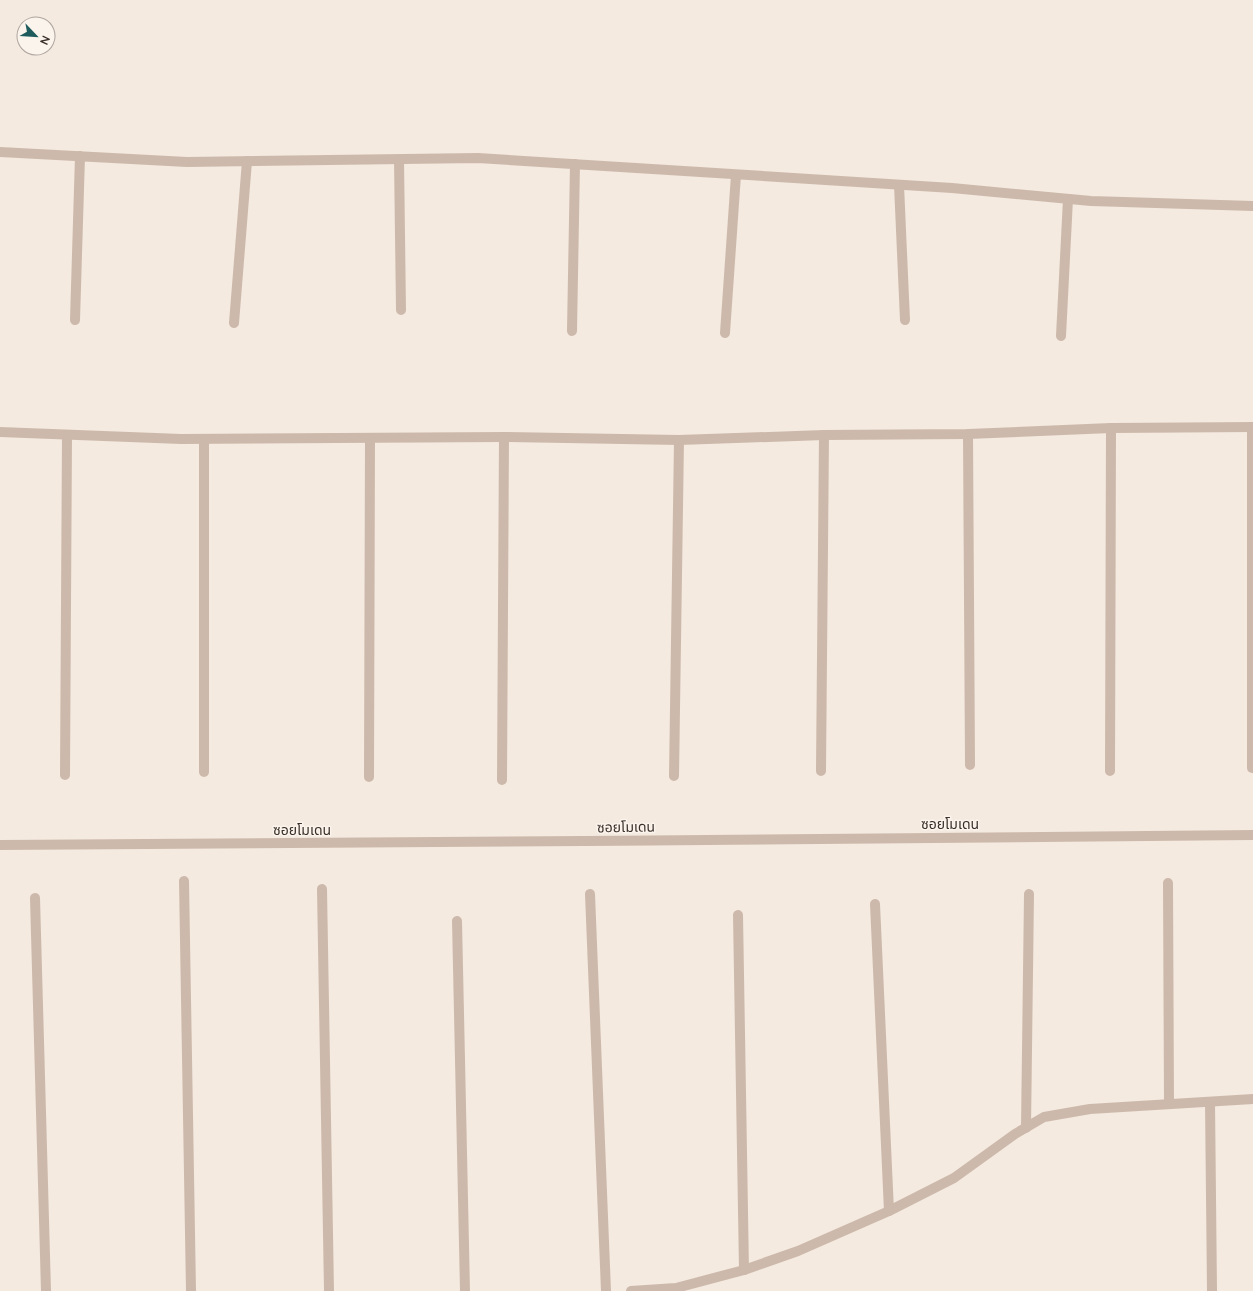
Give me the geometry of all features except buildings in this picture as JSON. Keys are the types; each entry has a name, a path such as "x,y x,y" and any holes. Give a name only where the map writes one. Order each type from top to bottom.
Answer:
{"street":[{"path":"0,152 187,162 478,158 952,188 1091,201 1253,206"},
{"path":"74,320 80,156"},
{"path":"399,160 400,310"},
{"path":"234,323 247,161"},
{"path":"572,331 575,164"},
{"path":"726,333 736,175"},
{"path":"899,185 905,320"},
{"path":"1061,336 1068,199"},
{"path":"0,432 204,439 504,437 679,440 824,435 968,434 1111,428 1253,427 1252,768"},
{"path":"1110,771 1111,428"},
{"path":"968,434 970,765"},
{"path":"65,775 67,435"},
{"path":"821,771 824,435"},
{"path":"502,780 504,437"},
{"path":"369,777 370,438"},
{"path":"204,439 204,772"},
{"path":"674,776 679,440"},
{"name":"ซอยโมเดน","path":"0,845 485,843 823,838 1253,835"},
{"path":"184,881 191,1291"},
{"path":"1168,883 1169,1104"},
{"path":"322,889 328,1291"},
{"path":"590,894 606,1291"},
{"path":"1026,1128 1029,894"},
{"path":"35,898 46,1291"},
{"path":"875,904 890,1211"},
{"path":"738,915 744,1270"},
{"path":"457,921 465,1291"},
{"path":"631,1291 676,1288 744,1270 798,1251 890,1211 954,1178 1014,1134 1044,1117 1090,1109 1253,1099"},
{"path":"1210,1102 1212,1291"}]}
